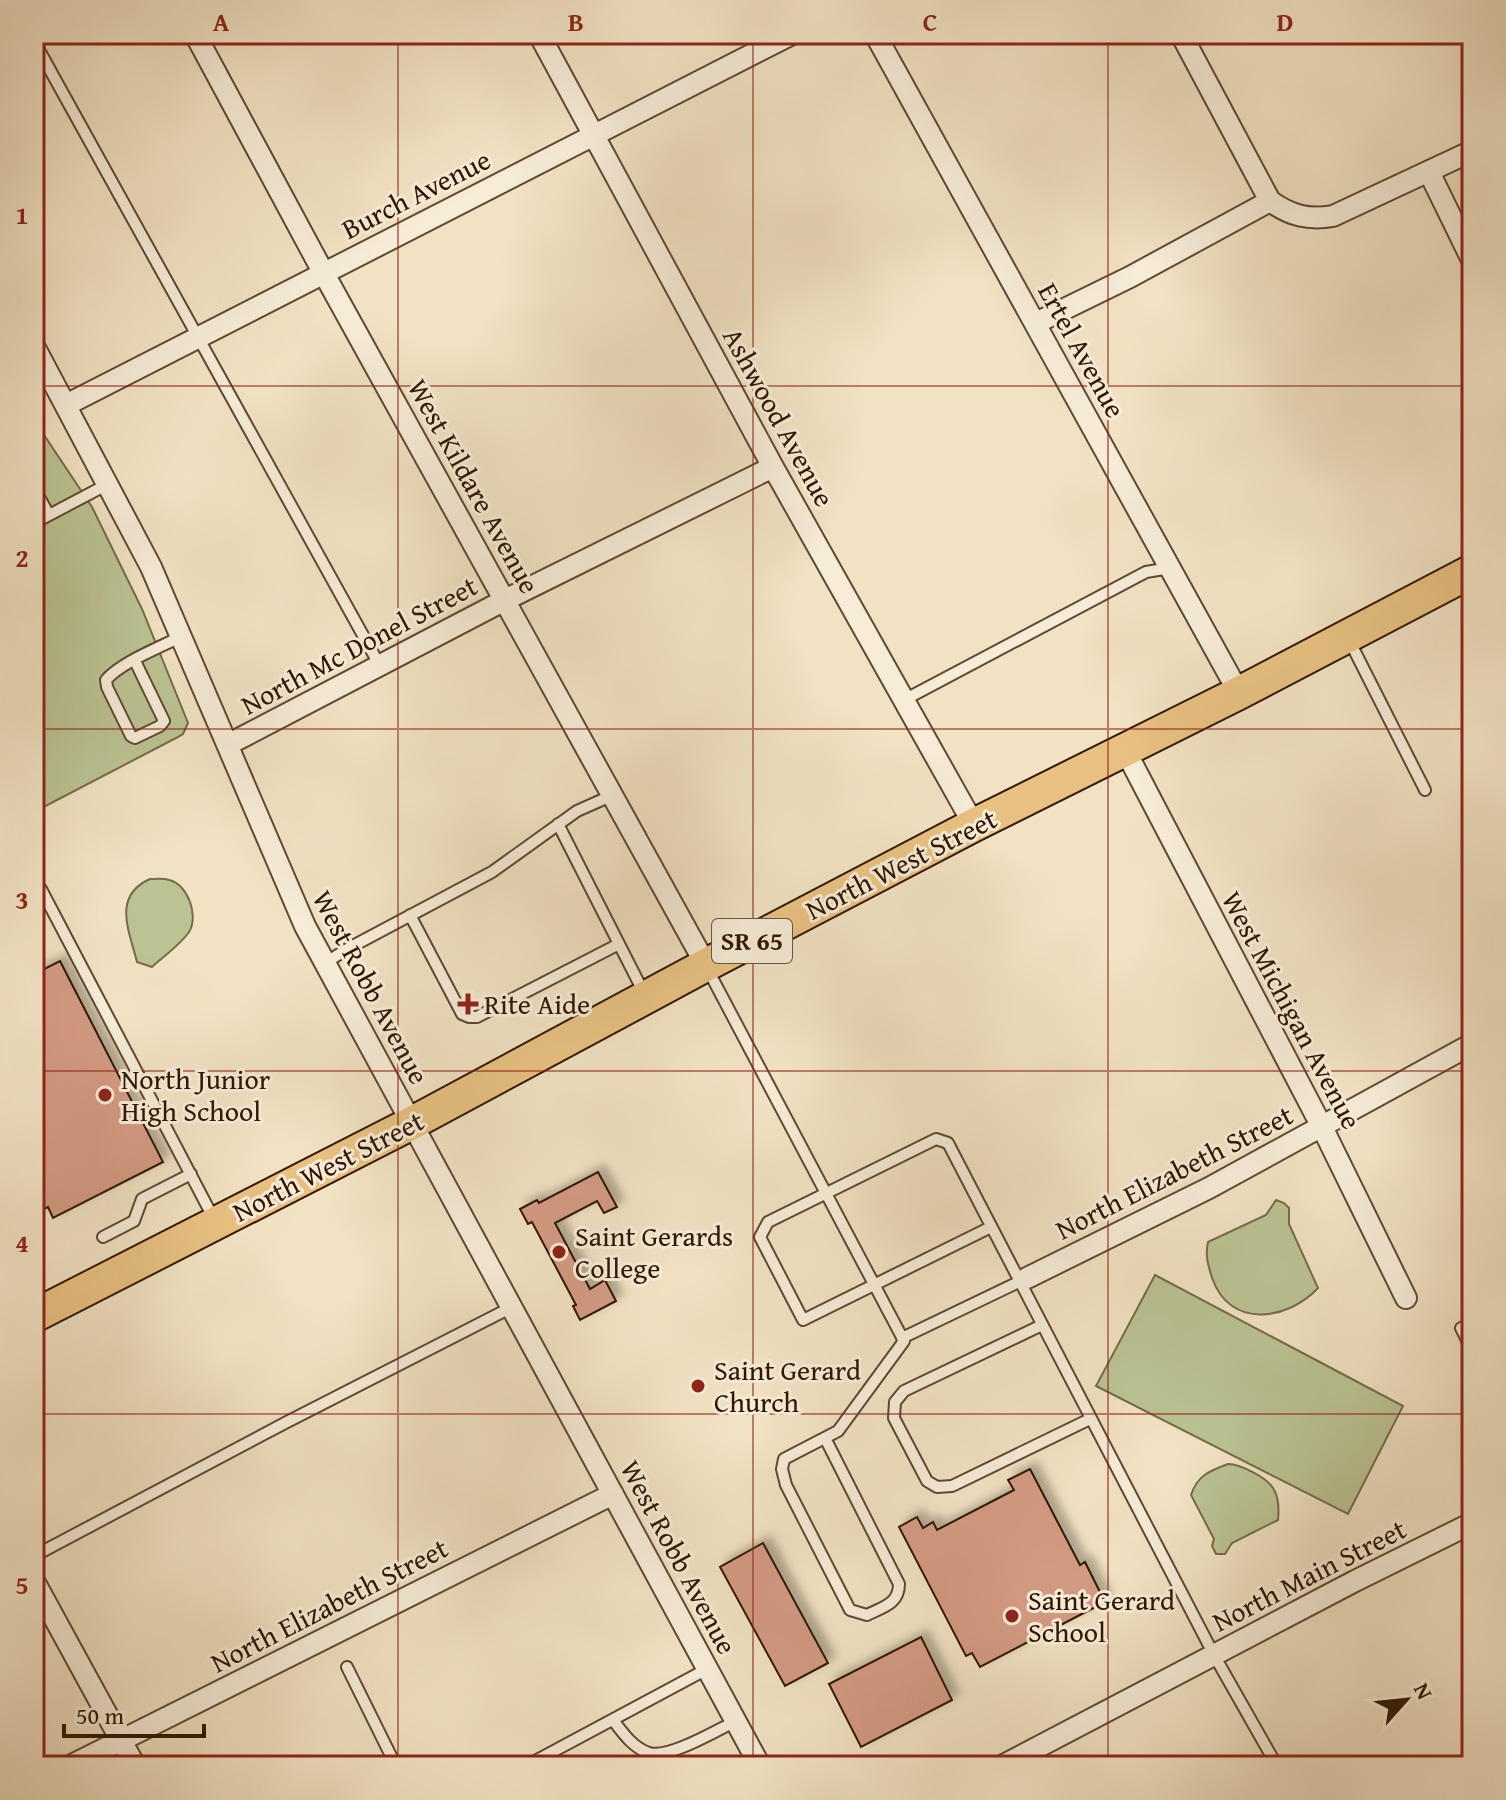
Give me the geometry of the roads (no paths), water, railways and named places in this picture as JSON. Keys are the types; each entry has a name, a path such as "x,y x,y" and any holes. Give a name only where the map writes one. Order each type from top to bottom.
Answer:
{"main road":[{"name":"North West Street","path":"34,1316 412,1123 974,825 1239,693 1472,571"}],"street":[{"name":"West Kildare Avenue","path":"195,34 706,965"},
{"name":"Ashwood Avenue","path":"539,34 773,467 974,825"},
{"name":"Burch Avenue","path":"66,405 792,34"},
{"name":"Ertel Avenue","path":"875,34 1239,693"},
{"path":"1181,34 1270,201 1295,216 1314,219 1333,216 1472,151"},
{"path":"1429,172 1472,260"},
{"path":"1036,323 1130,277 1270,201"},
{"name":"West Robb Avenue","path":"34,346 151,567 229,744 290,895 760,1766"},
{"name":"North Mc Donel Street","path":"229,744 505,600 773,467"},
{"name":"West Michigan Avenue","path":"1125,750 1322,1127 1406,1298"},
{"name":"North Elizabeth Street","path":"1023,1280 1209,1188 1472,1044"},
{"name":"North Elizabeth Street","path":"70,1766 613,1494"},
{"name":"North Main Street","path":"1002,1766 1472,1523"},
{"path":"34,1581 135,1766"}],"lane":[{"path":"34,41 380,666"},
{"path":"34,523 108,484"},
{"path":"34,488 49,515"},
{"path":"904,700 1146,572 1170,568"},
{"path":"135,661 164,721 135,738 131,736 105,683 108,676 135,661 182,636"},
{"path":"1348,636 1425,790"},
{"path":"325,963 492,872 577,811 613,795"},
{"path":"558,824 646,997"},
{"path":"34,885 41,889 82,963 216,1223"},
{"path":"410,915 462,1014 469,1017 477,1017 619,944"},
{"path":"706,965 904,1341 838,1431 784,1459 782,1469 786,1485 850,1610 867,1615 895,1601 899,1584 825,1438"},
{"path":"991,1227 803,1320 760,1237 768,1222 936,1139 948,1143 991,1227 1023,1280 1042,1325 1214,1655 1277,1766"},
{"path":"103,1237 134,1221 142,1199 191,1174"},
{"path":"902,1338 1023,1280"},
{"path":"34,1556 512,1307"},
{"path":"1472,1323 1461,1328 1472,1350"},
{"path":"1042,1325 904,1391 895,1402 894,1418 927,1481 937,1487 952,1486 1090,1419"},
{"path":"347,1667 396,1766"},
{"path":"526,1766 707,1669"},
{"path":"613,1720 635,1745 648,1753 660,1754 736,1721"}],"place":[{"name":"Rite Aide","path":"468,1004"},
{"name":"North Junior High School","path":"105,1095"},
{"name":"Saint Gerards College","path":"559,1252"},
{"name":"Saint Gerard Church","path":"698,1386"},
{"name":"Saint Gerard School","path":"1012,1616"}]}
